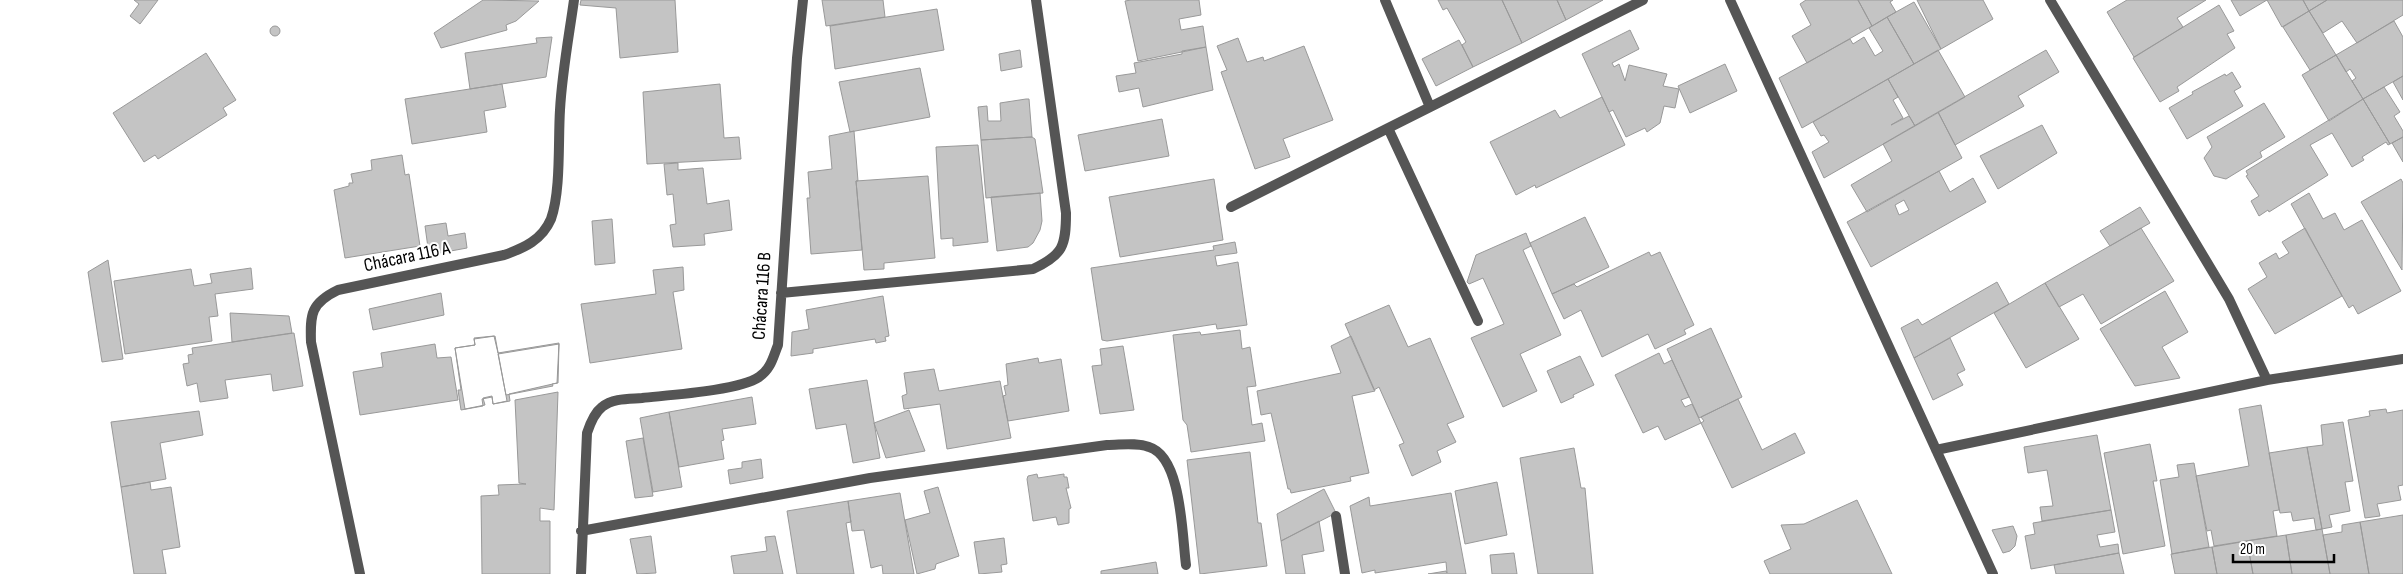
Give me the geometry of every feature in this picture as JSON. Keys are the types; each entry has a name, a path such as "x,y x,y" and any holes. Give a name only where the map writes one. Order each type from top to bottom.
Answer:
{"street":[{"name":"Chácara 116 A","path":"360,574 311,342 310,324 314,308 324,297 338,290 504,255 525,248 544,232 550,219 555,198 560,107 574,0"},
{"name":"Chácara 116 B","path":"581,574 581,531 587,433 594,416 602,406 619,400 731,386 759,377 770,367 778,345 780,293 804,0"},
{"path":"780,293 1033,269 1057,255 1066,236 1066,213 1036,0"},
{"path":"1385,0 1430,107"},
{"path":"1232,207 1643,0"},
{"path":"1730,0 1993,574"},
{"path":"2050,0 2230,299 2267,380"},
{"path":"1388,128 1478,321"},
{"path":"1936,450 2267,380 2403,360"},
{"path":"581,531 870,478 1107,445 1136,444 1151,447 1161,454 1169,465 1176,491 1186,565"},
{"path":"1336,516 1345,574"}],"building":[{"path":"134,0 158,0 140,24 130,16 139,4"},
{"path":"483,0 539,1 516,21 506,25 507,30 441,48 434,33"},
{"path":"581,0 675,0 678,52 620,58 616,8 580,5"},
{"path":"822,0 883,0 885,17 826,26"},
{"path":"1199,0 1201,15 1179,19 1181,30 1203,26 1206,47 1138,61 1125,1"},
{"path":"1438,0 1502,0 1522,43 1473,67 1462,45 1466,42 1447,8 1443,10"},
{"path":"1502,0 1557,0 1566,20 1522,43"},
{"path":"1557,0 1603,0 1566,20"},
{"path":"1806,0 1858,0 1872,26 1807,63 1792,36 1811,25 1800,4"},
{"path":"1858,0 1893,0 1890,2 1896,12 1872,26"},
{"path":"1917,0 1983,0 1993,19 1941,49"},
{"path":"2127,0 2206,0 2177,18 2183,27 2134,57 2107,12"},
{"path":"2231,0 2267,0 2240,16"},
{"path":"2267,0 2303,0 2309,11 2282,27"},
{"path":"2303,0 2327,0 2309,11"},
{"path":"2327,0 2403,0 2403,15 2357,43 2342,21 2323,33 2309,11"},
{"path":"1914,2 1941,49 1914,64 1887,17"},
{"path":"2219,5 2234,31 2227,34 2235,48 2177,87 2179,91 2160,102 2133,58"},
{"path":"937,9 944,50 835,69 830,26"},
{"path":"2309,11 2336,55 2310,70 2283,27"},
{"path":"1887,17 1914,64 1802,128 1779,78 1850,39 1853,44 1864,37 1875,56 1883,51 1869,28"},
{"path":"2394,21 2403,37 2403,76 2363,99 2352,81 2356,78 2350,69 2346,72 2336,55"},
{"path":"273,26 277,26 280,31 279,35 273,36 270,33 270,29"},
{"path":"1630,30 1639,49 1612,63 1614,67 1619,64 1625,81 1629,65 1667,74 1663,86 1679,89 1675,108 1664,106 1660,123 1647,132 1645,128 1626,137 1613,110 1609,112 1582,54"},
{"path":"552,37 546,77 470,89 465,53 537,43 536,38"},
{"path":"1238,38 1247,62 1263,57 1264,61 1304,46 1333,120 1283,139 1290,157 1255,169 1221,72 1227,70 1217,46"},
{"path":"1459,40 1473,67 1436,86 1422,59"},
{"path":"1206,47 1213,90 1143,107 1139,88 1119,92 1116,76 1136,73 1134,63 1182,54 1182,51"},
{"path":"1020,50 1022,67 1001,71 999,54"},
{"path":"1938,50 1965,97 1915,126 1888,79"},
{"path":"2046,50 2059,72 2018,96 2024,106 1955,145 1938,112"},
{"path":"206,53 236,100 223,108 227,115 158,159 155,155 144,162 113,113"},
{"path":"2336,55 2363,99 2329,121 2302,75"},
{"path":"1725,64 1737,91 1690,113 1678,86"},
{"path":"920,68 930,117 850,132 839,82"},
{"path":"2232,72 2241,87 2234,91 2243,106 2187,139 2169,108 2193,94 2192,92"},
{"path":"2403,76 2403,100 2393,82"},
{"path":"1888,79 1898,97 1893,100 1903,118 1891,125 1909,116 1915,126 1824,178 1812,152 1829,142 1824,135 1821,136 1813,122"},
{"path":"502,84 506,107 484,111 487,132 412,144 405,99"},
{"path":"720,84 724,138 739,137 741,159 647,164 643,92"},
{"path":"2384,87 2400,112 2394,116 2403,131 2403,137 2390,144 2363,99"},
{"path":"1602,97 1625,145 1536,188 1535,185 1516,195 1490,142 1555,110 1560,118"},
{"path":"1029,99 1032,137 981,140 978,107 987,106 988,121 1001,121 1000,103"},
{"path":"2363,99 2390,144 2388,145 2386,142 2362,157 2364,160 2352,167 2332,133 2310,145 2328,175 2269,212 2268,210 2259,216 2251,201 2259,196 2246,176 2248,175 2246,171"},
{"path":"2264,103 2285,137 2260,152 2262,157 2226,179 2214,176 2204,158 2212,147 2207,137"},
{"path":"1938,112 1962,158 1867,212 1851,185 1892,161 1883,144"},
{"path":"1162,119 1169,156 1085,171 1078,135"},
{"path":"2042,125 2057,153 1998,189 1980,156"},
{"path":"854,131 862,250 811,254 807,198 810,198 808,172 832,169 829,136"},
{"path":"1032,137 1035,139 1043,193 986,198 981,140"},
{"path":"2403,137 2403,162 2392,143"},
{"path":"978,145 988,242 953,246 953,238 941,239 936,147"},
{"path":"402,155 405,175 409,174 420,246 345,258 334,190 353,183 351,174 372,170 371,160"},
{"path":"678,163 678,170 703,168 707,204 729,200 732,230 704,234 705,245 673,247 670,225 676,224 673,194 667,195 664,164"},
{"path":"1939,171 1950,192 1973,178 1986,202 1871,267 1847,222","holes":["1904,200 1909,210 1899,215 1895,205"]},
{"path":"928,176 935,258 884,263 884,269 864,270 856,181"},
{"path":"1214,179 1223,240 1120,257 1109,197"},
{"path":"2401,179 2403,183 2402,270 2361,202"},
{"path":"1040,193 1042,221 1040,230 1033,243 1028,247 997,251 991,197"},
{"path":"2309,193 2323,219 2335,213 2344,230 2362,220 2401,291 2358,314 2353,305 2349,308 2291,204"},
{"path":"2140,207 2150,223 2110,246 2100,231"},
{"path":"1585,217 1609,267 1552,294 1530,243"},
{"path":"612,219 615,263 595,265 592,221"},
{"path":"446,223 448,236 465,233 467,248 429,255 425,226"},
{"path":"2141,228 2174,281 2101,324 2083,294 2059,307 2045,283"},
{"path":"2305,228 2342,296 2275,334 2248,289 2267,277 2259,263 2276,253 2279,259 2289,253 2282,242"},
{"path":"1526,233 1531,246 1523,250 1561,335 1520,354 1537,391 1503,407 1471,338 1504,324 1483,278 1469,284 1467,282 1476,255"},
{"path":"1235,242 1237,253 1215,256 1217,266 1238,262 1247,325 1217,329 1216,324 1107,341 1102,340 1091,268 1214,250 1213,246"},
{"path":"1649,252 1651,256 1660,252 1694,325 1684,330 1686,334 1655,349 1648,334 1602,357 1581,310 1564,319 1552,294 1574,284 1577,287"},
{"path":"108,260 123,359 102,362 88,272"},
{"path":"683,267 684,290 673,292 682,349 590,363 581,304 656,294 653,270"},
{"path":"251,268 253,289 215,294 218,316 209,317 212,341 125,354 114,281 191,269 194,286 212,283 210,274"},
{"path":"1997,282 2009,304 1914,358 1901,328 1918,319 1922,325"},
{"path":"2045,283 2079,339 2026,368 1994,313"},
{"path":"2165,291 2188,332 2162,347 2180,378 2135,386 2100,329"},
{"path":"441,293 444,315 373,330 369,309"},
{"path":"883,296 889,336 885,337 886,341 876,343 875,339 813,349 813,353 791,356 792,332 809,329 806,310"},
{"path":"1389,305 1408,347 1430,338 1464,417 1447,424 1456,442 1437,451 1441,462 1412,476 1399,445 1404,443 1379,387 1374,390 1345,324"},
{"path":"230,313 289,316 292,333 232,342"},
{"path":"1711,328 1742,397 1699,418 1667,349"},
{"path":"1240,330 1242,349 1250,347 1256,386 1247,387 1252,425 1262,423 1265,441 1191,452 1187,425 1183,420 1173,335 1200,332 1201,335"},
{"path":"294,333 303,386 273,391 271,374 225,380 228,398 200,402 197,383 187,386 183,364 189,363 188,355 193,354 192,348"},
{"path":"494,336 498,353 559,343 557,383 509,394 510,401 493,404 492,397 482,399 483,406 461,410 458,390 461,390 455,348 475,345 474,338"},
{"path":"495,336 507,401 493,404 492,396 483,398 485,405 465,409 455,348 475,345 474,339"},
{"path":"1351,336 1375,391 1352,396 1369,473 1350,477 1351,481 1291,493 1290,489 1288,489 1271,413 1261,415 1257,391 1341,373 1331,346"},
{"path":"1950,338 1965,370 1957,374 1963,385 1933,400 1914,358"},
{"path":"435,344 437,358 451,357 458,400 360,415 353,372 383,367 381,353"},
{"path":"559,344 558,383 552,384 553,386 506,395 498,354"},
{"path":"1123,346 1134,410 1100,414 1092,366 1102,365 1100,349"},
{"path":"1659,353 1664,364 1672,360 1689,397 1681,400 1685,407 1692,404 1701,423 1665,440 1658,426 1643,433 1615,375"},
{"path":"1580,356 1594,385 1561,403 1547,371"},
{"path":"1038,358 1039,363 1061,359 1069,411 1008,421 1003,396 1006,395 1004,386 1008,385 1006,364"},
{"path":"934,369 939,391 1000,381 1011,438 947,449 940,404 904,409 902,396 907,394 904,373"},
{"path":"867,380 880,458 853,463 846,424 816,429 809,389"},
{"path":"558,392 554,510 540,508 540,521 550,521 550,574 482,574 481,496 499,495 498,485 526,484 519,483 515,400"},
{"path":"752,397 756,424 722,429 724,440 721,441 724,459 679,467 669,412"},
{"path":"1738,399 1762,450 1795,433 1805,453 1732,488 1701,423 1704,421 1701,417"},
{"path":"2261,405 2279,510 2273,511 2277,536 2214,546 2211,530 2207,531 2196,476 2249,466 2239,409"},
{"path":"2386,409 2387,413 2403,410 2403,485 2398,486 2401,500 2377,504 2380,516 2365,518 2348,420 2370,416 2369,411"},
{"path":"909,410 925,451 886,458 874,423"},
{"path":"199,411 203,435 160,443 166,479 121,487 111,422"},
{"path":"669,412 682,487 653,492 640,418"},
{"path":"2343,422 2353,481 2345,482 2350,511 2329,515 2332,527 2322,529 2307,447 2323,445 2321,425"},
{"path":"2097,435 2111,510 2042,521 2040,507 2053,506 2047,470 2028,473 2024,447"},
{"path":"643,438 653,496 635,498 626,441"},
{"path":"2150,444 2157,481 2153,481 2165,546 2123,554 2104,453"},
{"path":"2307,447 2322,529 2316,530 2314,518 2293,521 2291,512 2280,513 2269,453"},
{"path":"1574,448 1581,488 1585,488 1593,574 1538,574 1520,458"},
{"path":"1250,452 1258,523 1261,523 1267,566 1200,574 1187,460"},
{"path":"761,459 763,478 730,484 728,470 742,468 742,462"},
{"path":"2194,463 2209,547 2172,554 2160,480 2179,477 2177,465"},
{"path":"1037,474 1038,478 1064,474 1064,477 1067,477 1069,488 1066,488 1071,508 1069,509 1069,523 1058,525 1056,517 1033,521 1027,479 1028,476"},
{"path":"150,482 151,490 171,487 180,547 162,550 166,574 134,574 121,487"},
{"path":"1497,482 1507,535 1465,544 1455,491"},
{"path":"938,487 959,556 936,564 935,569 917,574 905,520 930,513 924,491"},
{"path":"1324,489 1336,513 1281,541 1277,514"},
{"path":"900,493 914,574 883,574 882,565 871,568 864,530 852,531 848,501"},
{"path":"1451,493 1466,574 1428,574 1446,571 1447,573 1446,562 1375,573 1375,570 1362,573 1350,506 1369,497 1370,506"},
{"path":"1857,500 1892,574 1770,574 1764,561 1791,549 1781,525 1804,524"},
{"path":"848,501 851,522 846,523 854,574 797,574 787,511"},
{"path":"2111,510 2115,532 2097,535 2100,547 2118,544 2119,553 2031,569 2025,536 2035,534 2033,523"},
{"path":"2403,515 2403,574 2369,574 2360,522"},
{"path":"1319,521 1324,551 1302,555 1305,574 1286,574 1281,541"},
{"path":"2360,522 2369,574 2330,574 2323,535 2342,532 2342,525"},
{"path":"2013,526 2017,536 2015,546 2010,551 2003,553 1992,530"},
{"path":"2322,529 2330,574 2292,574 2286,535"},
{"path":"2286,535 2292,574 2253,574 2247,541"},
{"path":"651,536 656,573 637,574 630,539"},
{"path":"775,536 783,574 734,574 731,556 767,551 765,537"},
{"path":"1004,538 1007,564 1001,565 1002,572 979,574 974,542"},
{"path":"2247,541 2253,574 2217,574 2212,547"},
{"path":"2212,547 2217,574 2175,574 2171,554"},
{"path":"1514,553 1517,574 1492,574 1490,555"},
{"path":"2119,553 2124,574 2056,574 2054,565"},
{"path":"1156,562 1158,574 1101,574 1101,571"}]}
